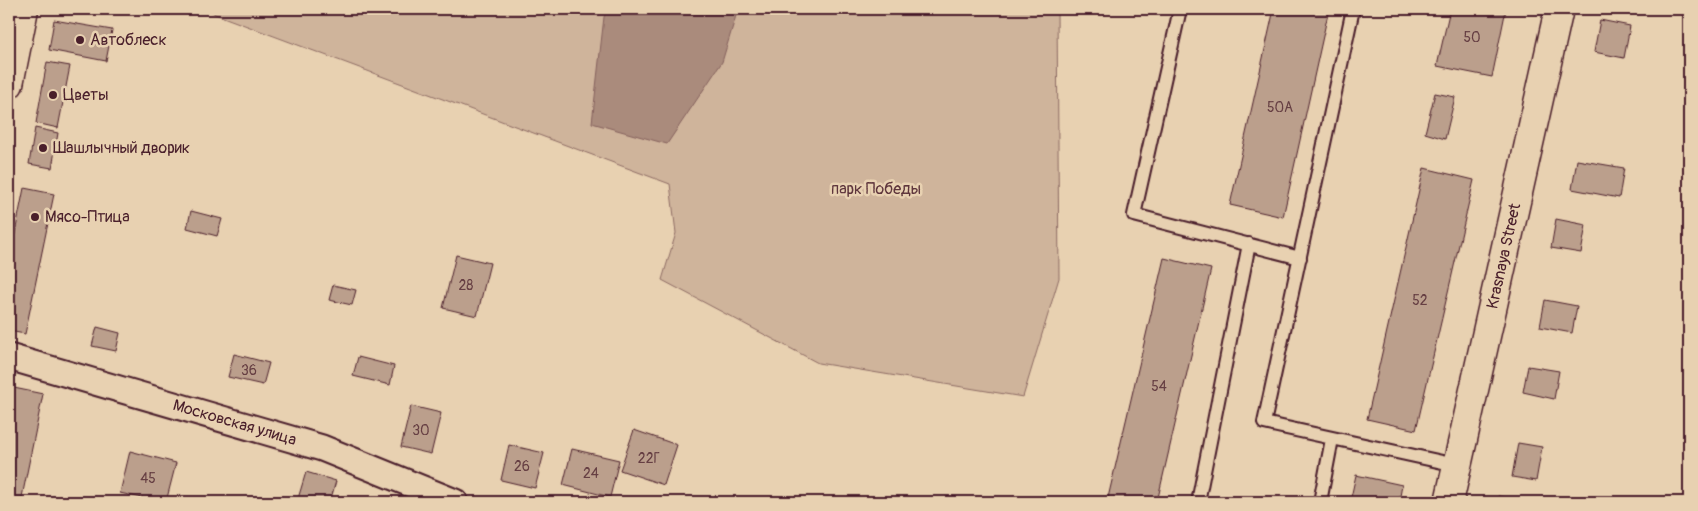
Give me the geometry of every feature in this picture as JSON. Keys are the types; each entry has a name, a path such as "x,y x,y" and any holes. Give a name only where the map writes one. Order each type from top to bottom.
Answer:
{"street":[{"path":"9,84 24,9"},
{"name":"Krasnaya Street","path":"1449,502 1559,9"},
{"name":"Московская улица","path":"9,357 322,448 455,502"}],"lane":[{"path":"1180,9 1134,216 1300,258"},
{"path":"1353,9 1264,423 1456,465"},
{"path":"1198,502 1249,244"},
{"path":"1320,502 1332,439"}],"green space":[{"name":"парк Победы","path":"208,9 1057,9 1059,278 1023,397 818,363 662,280 676,233 670,184 215,14"}],"shaded area":[{"path":"607,9 738,9 722,62 667,144 592,123 604,17"}],"building":[{"path":"1274,9 1329,9 1283,217 1230,205"},
{"path":"1450,9 1506,9 1492,77 1437,66"},
{"name":"Автоблеск","path":"54,20 112,30 106,61 49,50"},
{"path":"1600,20 1630,26 1624,58 1594,52"},
{"name":"Цветы","path":"47,62 70,66 58,128 36,123"},
{"path":"1435,93 1455,97 1445,139 1425,133"},
{"name":"Шашлычный дворик","path":"35,128 58,133 52,168 29,164"},
{"path":"1577,160 1624,168 1619,198 1572,189"},
{"path":"1424,168 1474,180 1416,430 1367,419"},
{"path":"24,188 54,194 25,334 9,331 9,263"},
{"path":"191,211 222,219 217,236 187,228"},
{"path":"1556,219 1586,225 1581,253 1551,248"},
{"path":"456,255 490,263 477,316 443,308"},
{"path":"1164,258 1211,269 1157,502 1107,502"},
{"path":"333,285 356,290 352,305 329,300"},
{"path":"1545,300 1577,306 1572,333 1540,327"},
{"path":"97,327 120,333 116,351 92,346"},
{"path":"234,354 269,363 263,385 228,377"},
{"path":"358,357 394,366 390,385 353,376"},
{"path":"1528,366 1559,371 1554,399 1523,392"},
{"path":"9,387 43,394 21,502 9,502"},
{"path":"411,406 441,413 431,454 401,447"},
{"path":"634,430 677,445 664,485 620,470"},
{"path":"1518,443 1542,447 1536,481 1512,477"},
{"path":"509,445 544,453 535,488 501,480"},
{"path":"572,449 619,460 610,497 563,485"},
{"path":"130,451 176,463 166,502 120,493"},
{"path":"306,472 336,481 330,502 297,502"},
{"path":"1356,475 1402,485 1399,502 1350,502"},
{"path":"1498,496 1529,502 1497,502"}],"place":[{"name":"Автоблеск","path":"80,40"},
{"name":"Цветы","path":"53,95"},
{"name":"Шашлычный дворик","path":"43,148"},
{"name":"Мясо-Птица","path":"35,217"}]}
